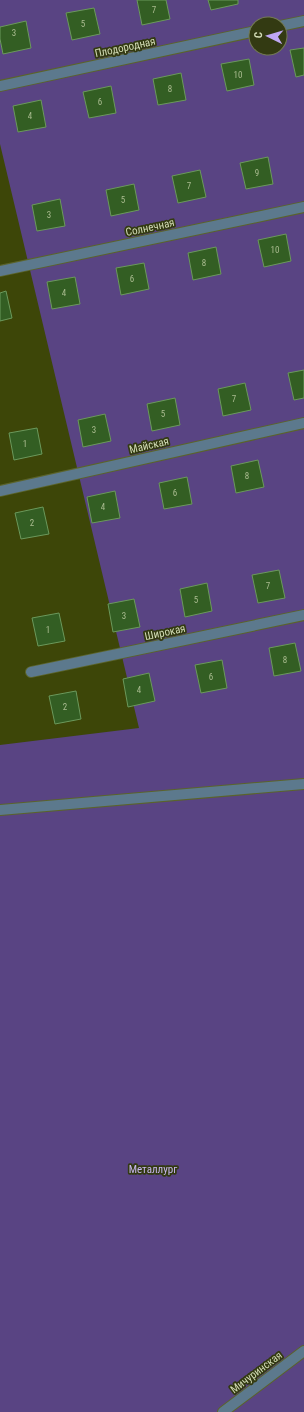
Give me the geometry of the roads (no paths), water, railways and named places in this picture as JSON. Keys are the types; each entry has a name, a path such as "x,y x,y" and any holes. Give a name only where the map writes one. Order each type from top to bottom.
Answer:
{"street":[{"path":"288,24 304,21"},
{"name":"Плодородная","path":"0,86 248,33"},
{"name":"Солнечная","path":"0,271 304,207"},
{"name":"Майская","path":"0,491 304,423"},
{"name":"Широкая","path":"31,672 304,615"},
{"path":"0,810 304,784"},
{"name":"Мичуринская","path":"223,1412 304,1351"}],"park label":[{"name":"Металлург","path":"153,1169"}]}
